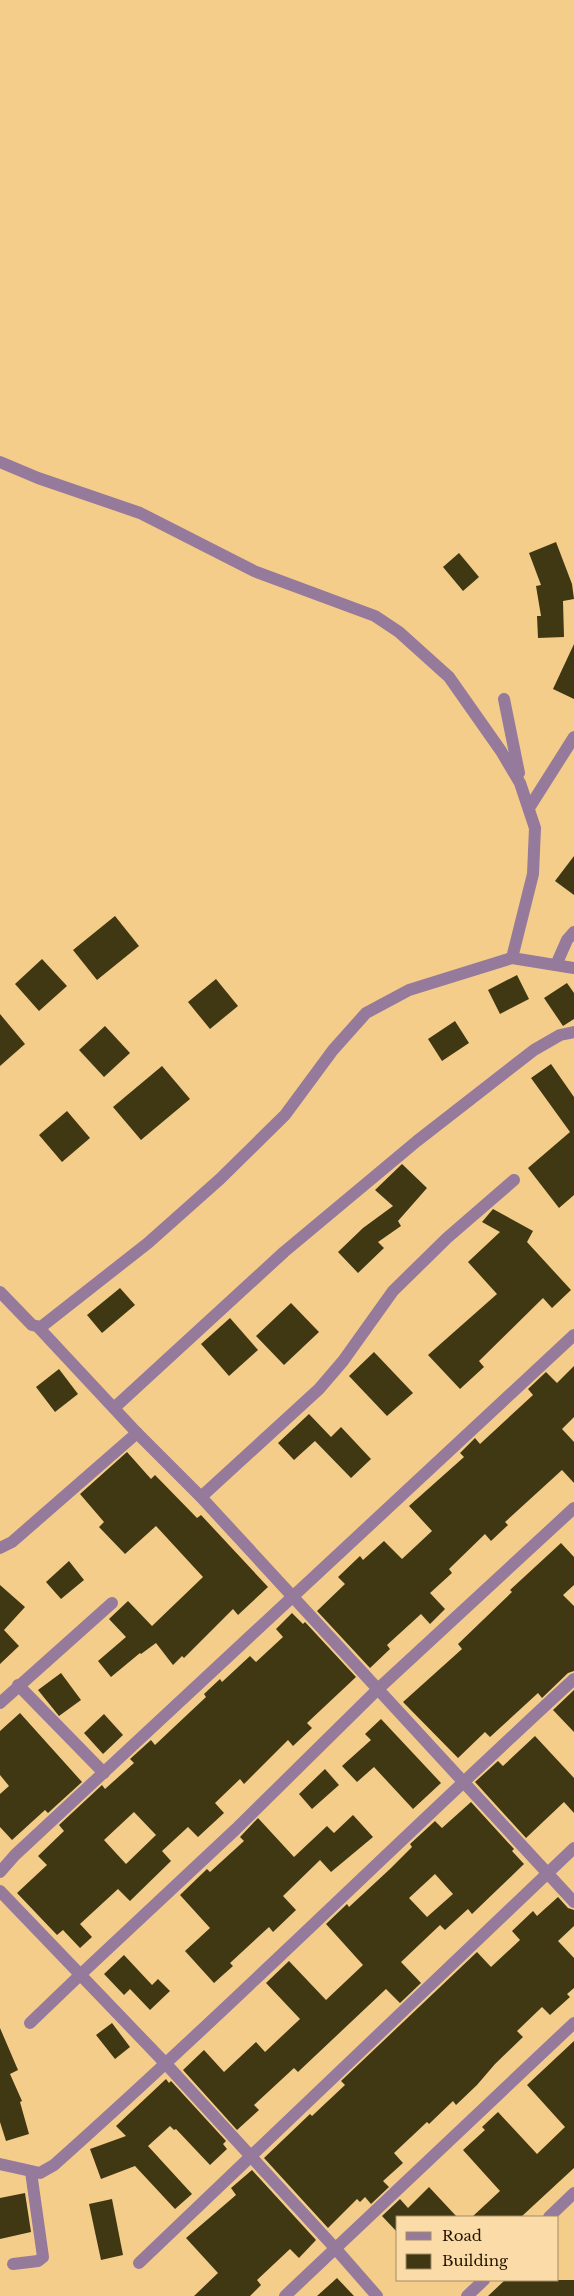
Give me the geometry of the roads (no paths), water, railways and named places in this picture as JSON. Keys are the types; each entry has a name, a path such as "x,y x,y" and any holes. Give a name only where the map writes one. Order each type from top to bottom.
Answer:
{"street":[{"path":"0,462 38,478 140,513 254,571 375,616 399,632 449,677 501,751 520,783"},
{"path":"504,699 520,783 535,828 534,874 512,958"},
{"path":"529,808 574,737"},
{"path":"556,965 566,940 574,932"},
{"path":"39,1328 148,1243 234,1166 285,1115 333,1050 366,1012 409,990 512,958 574,968"},
{"path":"114,1408 284,1252 410,1147 534,1050 560,1035 574,1032"},
{"path":"201,1496 319,1389 343,1361 393,1291 447,1238 514,1180"},
{"path":"0,1292 32,1325 39,1328 137,1433 201,1496 574,1902"},
{"path":"0,1872 15,1855 574,1336"},
{"path":"0,1548 12,1542 137,1433"},
{"path":"30,2024 236,1829 378,1690 574,1508"},
{"path":"0,1703 112,1603"},
{"path":"1,2163 40,2173 54,2165 166,2064 574,1679"},
{"path":"18,1685 104,1773"},
{"path":"139,2263 574,1848"},
{"path":"0,1890 166,2064 336,2248 376,2296"},
{"path":"285,2296 574,2023"},
{"path":"13,2264 38,2261 43,2257 31,2172"},
{"path":"550,2216 574,2193"},
{"path":"466,2296 483,2281"}]}
